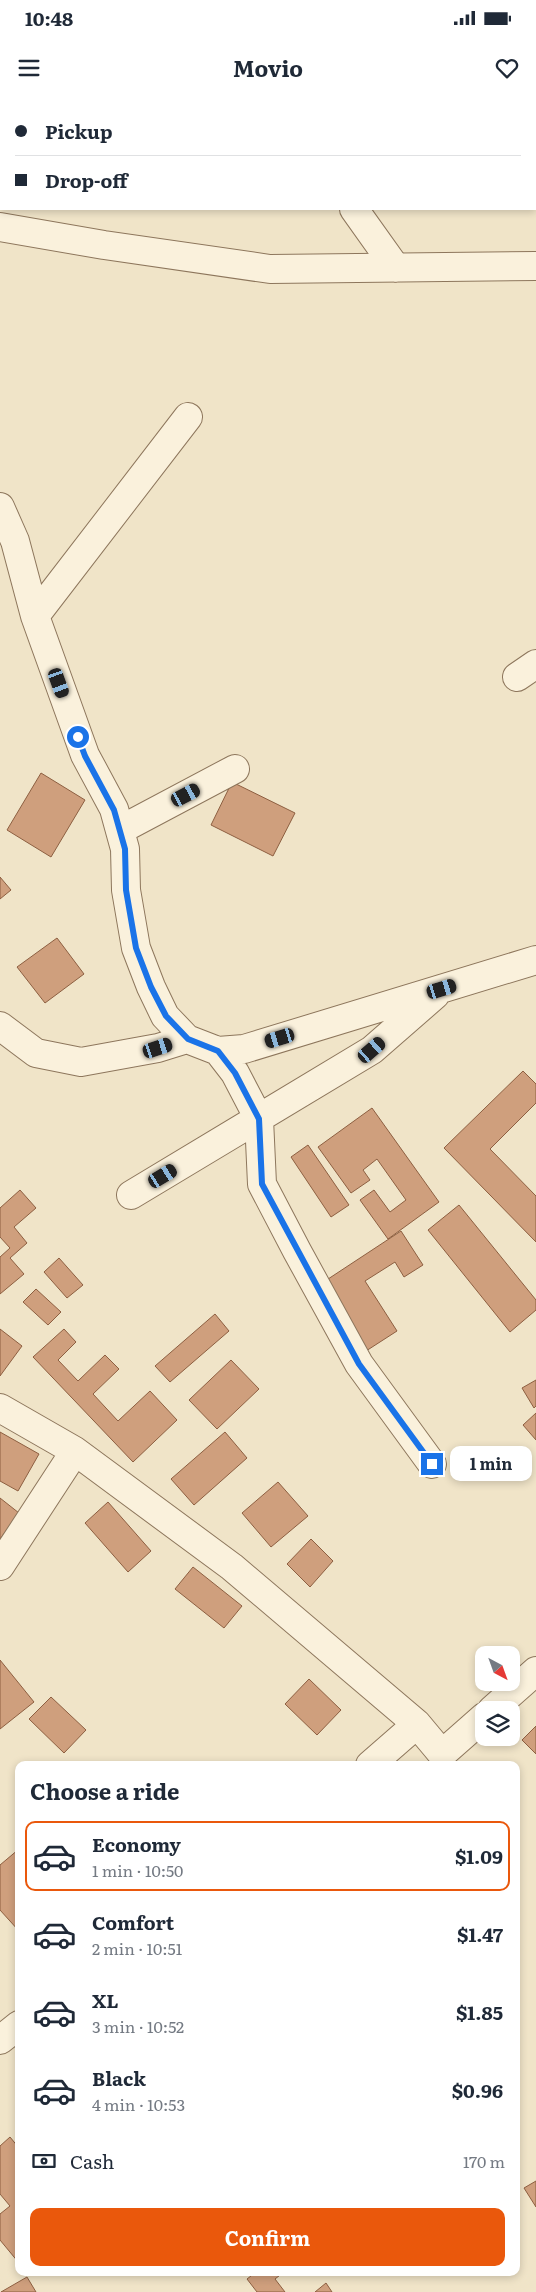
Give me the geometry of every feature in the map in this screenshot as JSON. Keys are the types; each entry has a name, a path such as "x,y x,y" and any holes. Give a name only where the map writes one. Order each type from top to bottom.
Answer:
{"street":[{"path":"355,210 396,268"},
{"path":"0,227 104,245 270,269 536,266"},
{"path":"35,616 188,416"},
{"path":"0,507 14,542 35,616 85,756 114,810 125,849 126,890 136,948 151,987 166,1016 188,1039 218,1051 244,1049 536,960"},
{"path":"120,830 235,769"},
{"path":"131,1195 372,1050 442,989"},
{"path":"0,1026 36,1053 82,1062 158,1048 188,1039"},
{"path":"218,1051 235,1073 259,1119 262,1184 359,1364 432,1464"},
{"path":"0,1408 75,1451 232,1567 416,1724 442,1754 475,1725"},
{"path":"0,1566 75,1451"},
{"path":"502,1701 536,1671"},
{"path":"374,1761 416,1724"},
{"path":"0,2040 15,2028"}],"building":[{"path":"41,773 85,800 51,857 7,830"},
{"path":"232,782 295,813 273,856 211,825"},
{"path":"0,877 11,890 0,899"},
{"path":"57,938 84,974 45,1003 17,967"},
{"path":"523,1071 536,1084 536,1103 490,1149 536,1196 536,1242 444,1148"},
{"path":"372,1108 439,1202 388,1239 360,1200 374,1190 390,1212 406,1200 377,1159 363,1170 370,1180 351,1193 318,1147"},
{"path":"308,1145 349,1205 331,1217 291,1157"},
{"path":"20,1190 36,1208 14,1227 27,1243 10,1258 24,1274 0,1294 0,1257 10,1248 0,1237 0,1208"},
{"path":"459,1205 536,1300 536,1310 510,1332 428,1230"},
{"path":"401,1231 423,1265 404,1277 395,1262 365,1281 397,1331 366,1351 322,1283"},
{"path":"59,1258 83,1285 67,1298 44,1272"},
{"path":"36,1289 61,1312 48,1325 23,1302"},
{"path":"215,1314 229,1331 170,1382 155,1366"},
{"path":"0,1329 22,1346 0,1376"},
{"path":"64,1329 76,1342 58,1360 78,1381 105,1355 119,1369 93,1394 118,1421 150,1391 177,1420 133,1462 33,1357"},
{"path":"231,1360 259,1389 217,1429 189,1400"},
{"path":"536,1380 536,1406 534,1408 522,1388"},
{"path":"536,1413 536,1440 523,1425"},
{"path":"0,1432 39,1454 18,1491 0,1481"},
{"path":"225,1432 247,1458 194,1505 171,1479"},
{"path":"278,1482 308,1516 271,1547 242,1513"},
{"path":"0,1498 19,1513 0,1539"},
{"path":"108,1502 151,1551 128,1572 85,1523"},
{"path":"311,1539 333,1561 310,1587 287,1564"},
{"path":"193,1567 242,1606 224,1628 175,1589"},
{"path":"0,1660 34,1702 0,1729"},
{"path":"309,1679 341,1710 317,1735 285,1704"},
{"path":"51,1697 86,1730 64,1753 29,1719"},
{"path":"536,1726 536,1754 522,1740"},
{"path":"15,1852 15,1927 0,1910 0,1865"},
{"path":"10,2137 15,2143 15,2258 0,2240 0,2214 10,2206 0,2194 0,2146"},
{"path":"536,2181 536,2207 524,2188"},
{"path":"251,2276 279,2276 275,2279 285,2292 257,2292 247,2279"},
{"path":"27,2277 36,2292 1,2292"},
{"path":"326,2283 332,2292 315,2292"}],"route":[{"path":"78,737 85,756 114,810 125,849 126,890 136,948 151,987 166,1016 188,1039 218,1051 235,1073 259,1119 262,1184 359,1364 432,1464"}]}
